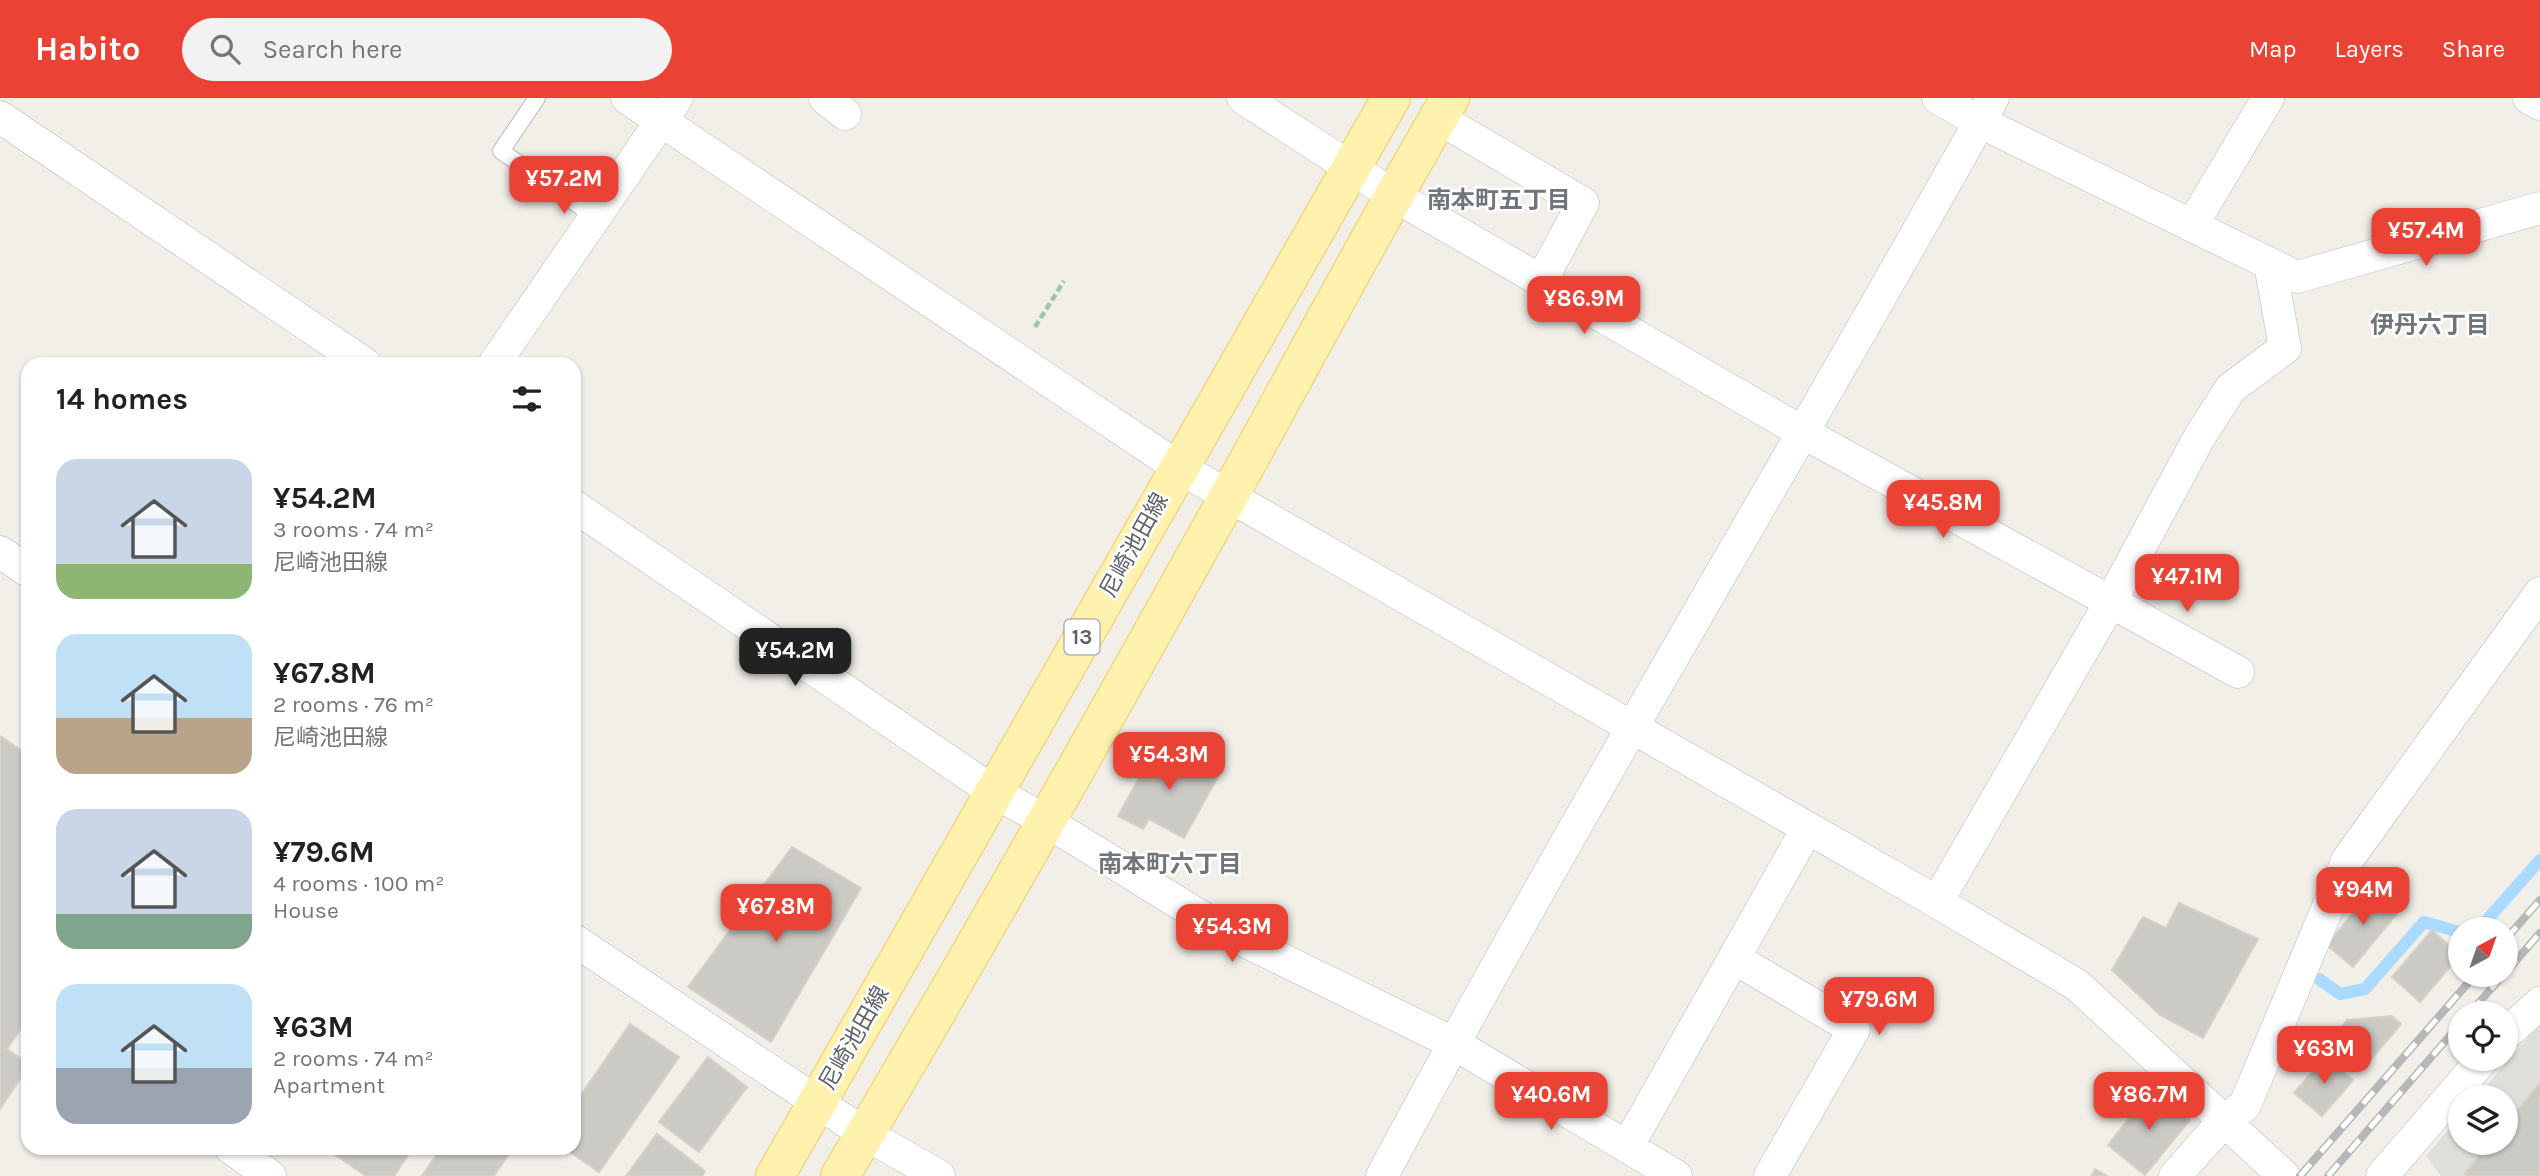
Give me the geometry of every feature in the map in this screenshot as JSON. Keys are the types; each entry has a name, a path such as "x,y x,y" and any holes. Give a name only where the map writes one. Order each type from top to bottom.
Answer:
{"main road":[{"name":"尼崎池田線","path":"775,1176 1391,98"},
{"path":"840,1176 1046,821 1228,498 1393,195 1444,108"}],"street":[{"path":"627,98 669,110 1016,359 1228,498 1937,902 2077,985 2284,1176"},
{"path":"1243,98 1393,195 1802,432 2238,672"},
{"path":"1938,98 1986,110 2192,225 2297,277 2540,208"},
{"path":"2192,225 2268,98"},
{"path":"2529,98 2540,104"},
{"path":"1444,108 1583,202 1541,281"},
{"path":"499,357 669,110"},
{"path":"1382,1176 1453,1043 1986,110"},
{"path":"0,117 355,357"},
{"path":"1937,902 2110,603 2200,436 2231,388 2285,348 2270,264"},
{"path":"581,511 994,792 1226,932 1453,1043 1676,1176"},
{"path":"0,552 21,566"},
{"path":"2175,1176 2223,1122 2245,1105 2348,859 2540,593"},
{"path":"1627,1147 1807,829"},
{"path":"581,945 865,1134 939,1176"},
{"path":"1734,958 1854,1029 1770,1176"},
{"path":"2518,1023 2540,1003"},
{"path":"2382,1176 2473,1071"},
{"path":"240,1155 263,1174"}],"lane":[{"path":"537,98 501,151 595,217"}],"path":[{"path":"1016,359 1064,281"}],"shaded area":[{"path":"2540,1023 2540,1176 2441,1176 2426,1156 2448,1130 2448,1155 2518,1155 2518,1085 2487,1085 2499,1071 2518,1071 2518,1049"}],"building":[{"path":"0,736 21,750 21,1028 7,1049 21,1059 21,1078 0,1109"},
{"path":"1159,742 1219,775 1184,838 1149,819 1143,829 1118,816"},
{"path":"792,847 861,888 771,1042 688,987"},
{"path":"2373,888 2400,910 2353,967 2327,945"},
{"path":"2179,903 2258,939 2203,1038 2160,1015 2112,970 2143,917 2166,928"},
{"path":"2432,930 2448,944 2448,969 2420,1002 2392,977"},
{"path":"2392,1016 2401,1024 2363,1069 2341,1050 2344,1046 2334,1037 2347,1020"},
{"path":"630,1024 679,1057 599,1172 574,1155 581,1155 581,1095"},
{"path":"708,1057 747,1087 699,1152 659,1122"},
{"path":"2325,1057 2353,1080 2322,1116 2294,1093"},
{"path":"2540,1083 2540,1176 2469,1176 2465,1173 2480,1155 2518,1155 2518,1110"},
{"path":"2152,1089 2190,1120 2145,1175 2108,1145"},
{"path":"657,1134 705,1171 702,1176 626,1176"},
{"path":"335,1155 408,1155 394,1176 366,1176"},
{"path":"436,1155 508,1155 494,1176 422,1176"},
{"path":"2095,1169 2107,1176 2091,1176"}],"waterway":[{"path":"2490,917 2540,860"},
{"path":"2319,979 2340,994 2365,989 2424,922 2448,929"}],"railway":[{"path":"2518,925 2540,900"},
{"path":"2518,958 2540,933"},
{"path":"2300,1176 2465,987"},
{"path":"2480,1001 2493,987"},
{"path":"2328,1176 2448,1038"}],"district":[{"name":"南本町五丁目","path":"1499,200"},
{"name":"伊丹六丁目","path":"2430,325"},
{"name":"南本町六丁目","path":"1170,864"}]}
